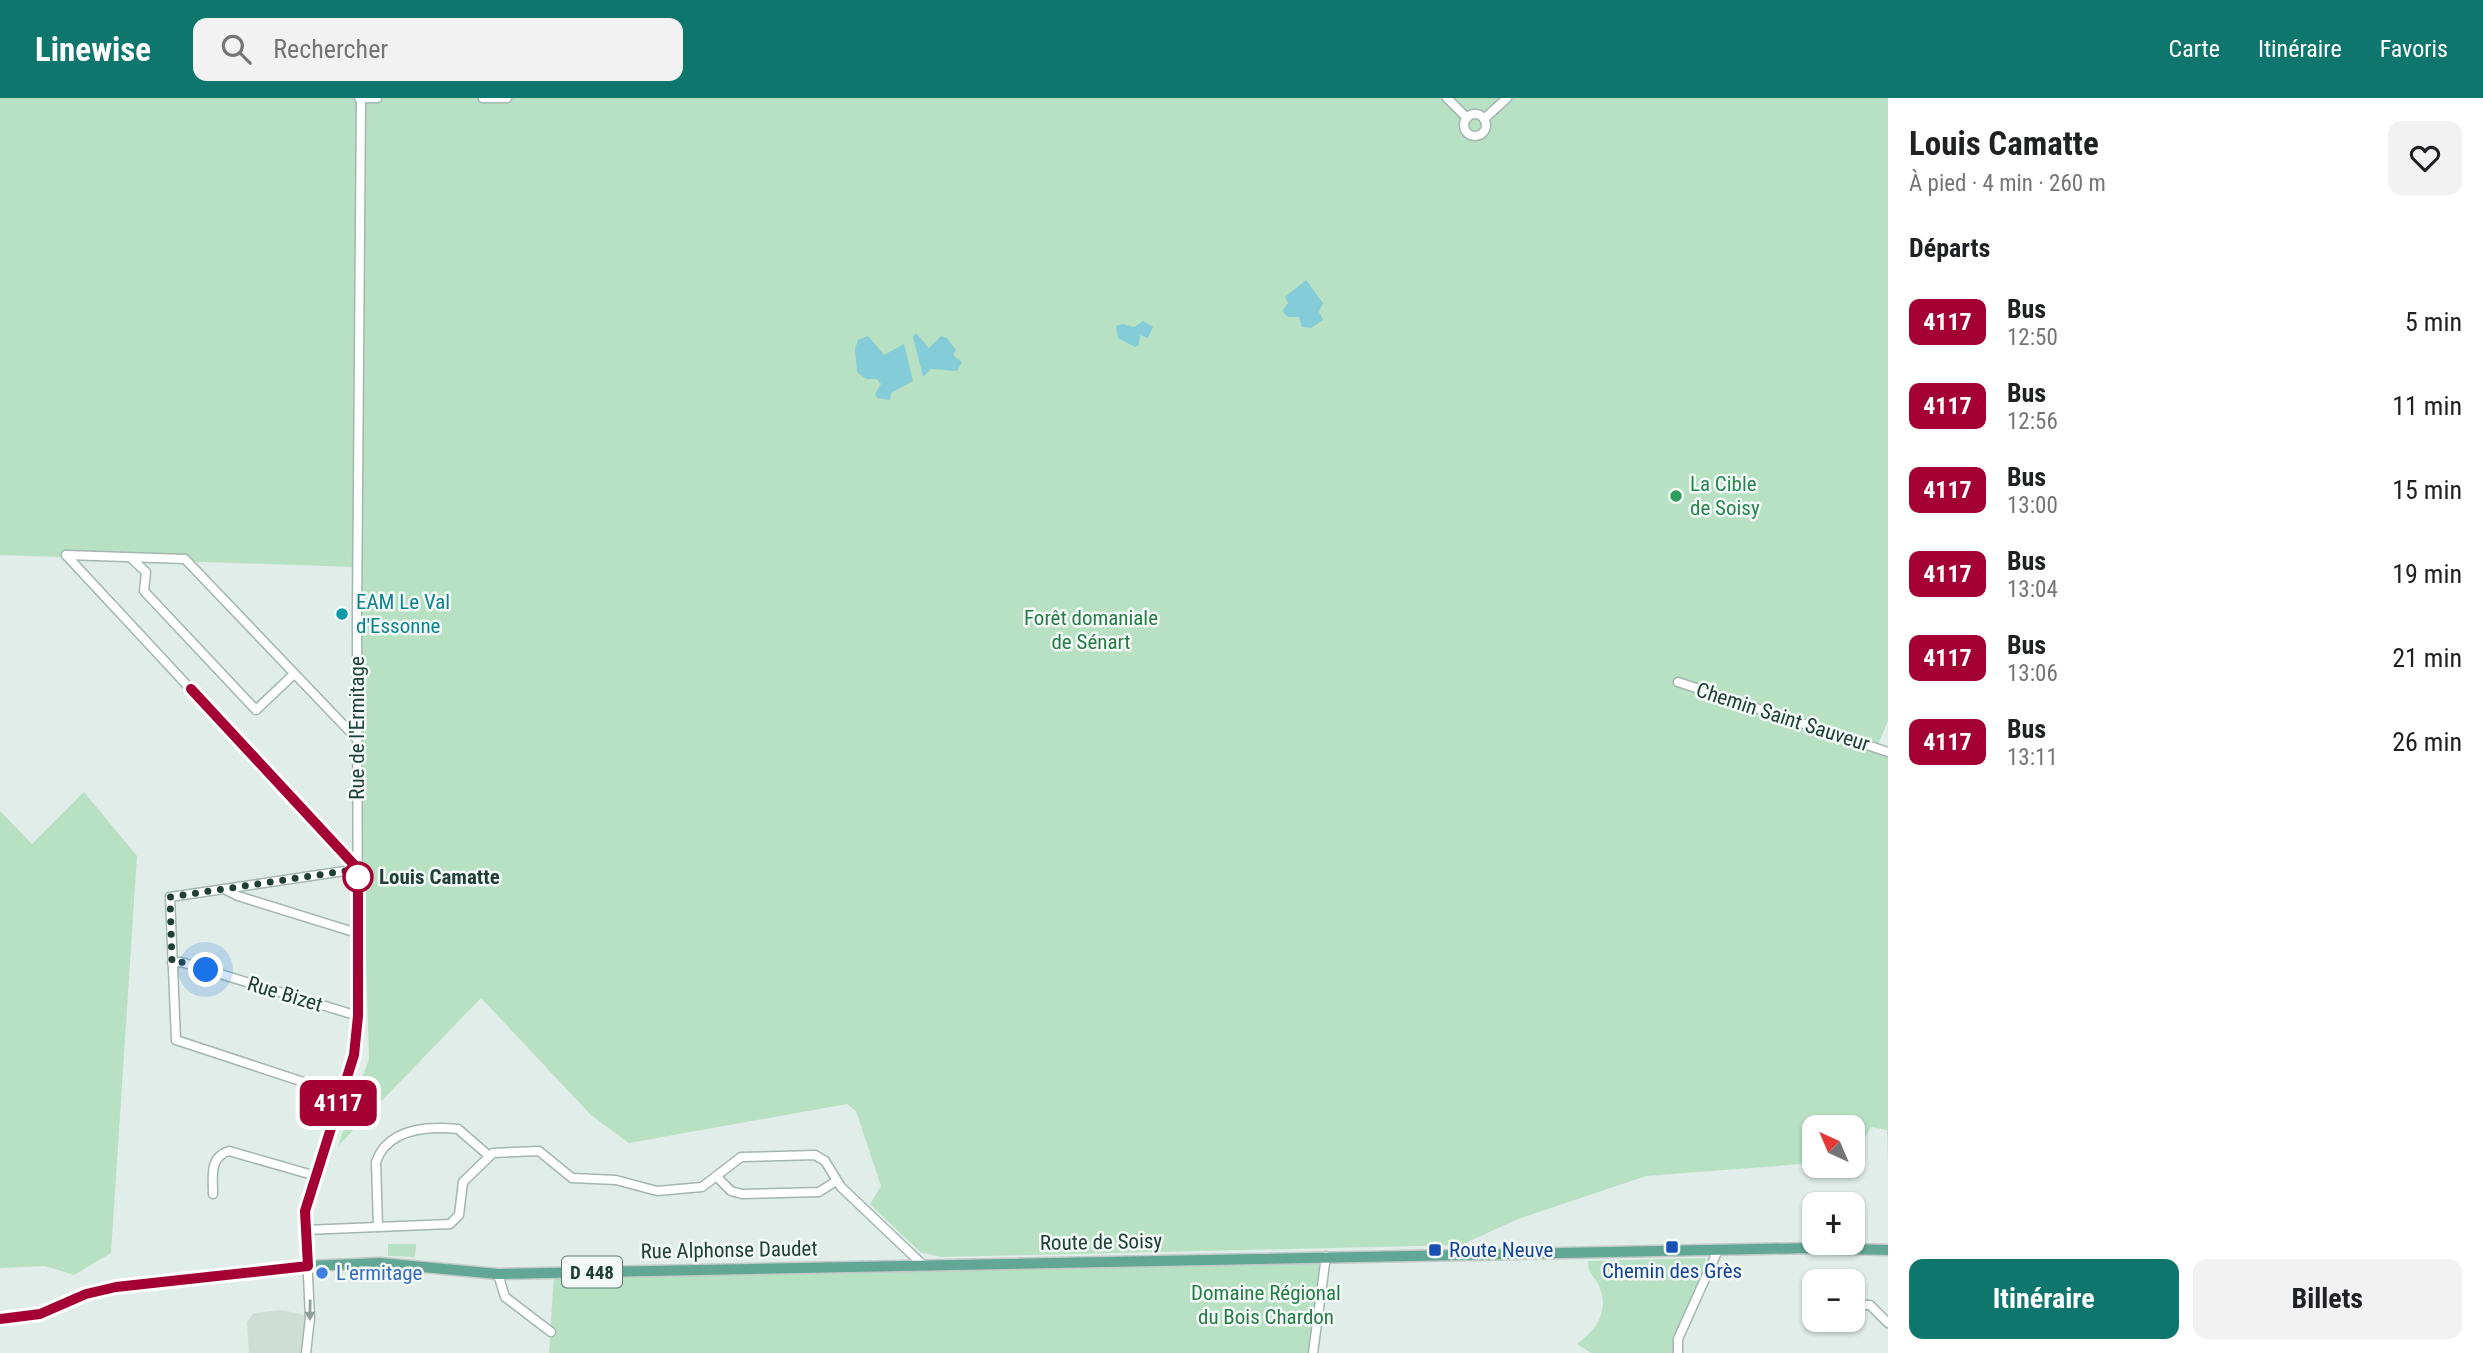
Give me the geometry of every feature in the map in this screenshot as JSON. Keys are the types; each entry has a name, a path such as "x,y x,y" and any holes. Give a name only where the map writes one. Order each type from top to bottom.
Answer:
{"main road":[{"name":"D 448","path":"1326,1256 1888,1250"},
{"name":"Route de Soisy","path":"877,1266 1326,1256"},
{"name":"Rue Alphonse Daudet","path":"0,1319 40,1314 86,1294 116,1287 308,1266 380,1262 498,1274 877,1266"}],"street":[{"path":"359,98 377,98"},
{"name":"Rue de l'Ermitage","path":"306,1353 310,1318 305,1211 354,1055 358,1016 359,98"},
{"path":"482,98 507,98"},
{"path":"1447,98 1467,118 1466,131 1476,135 1484,130 1484,119 1507,98"},
{"path":"1467,118 1476,114 1484,119"},
{"path":"357,739 185,559 66,555 358,869"},
{"path":"131,558 146,572 144,591 256,710 294,674"},
{"name":"Chemin Saint Sauveur","path":"1678,682 1888,752"},
{"path":"340,1094 176,1040 170,897 358,869"},
{"path":"224,889 237,896 357,933"},
{"name":"Rue Bizet","path":"172,962 181,962 358,1016"},
{"path":"378,1227 376,1162 395,1137 410,1130 458,1129 488,1155"},
{"path":"213,1194 213,1166 216,1160 229,1151 316,1176"},
{"path":"304,1230 450,1224 459,1215 463,1182 488,1155 500,1152 539,1152 572,1178 616,1180 648,1190 695,1190 717,1177 741,1157 815,1155 825,1161 836,1181 923,1265"},
{"path":"717,1177 731,1191 742,1194 819,1192 836,1181"},
{"path":"1678,1353 1678,1339 1718,1250"},
{"path":"1313,1353 1326,1256"},
{"path":"498,1274 505,1297 551,1332"},
{"path":"1865,1305 1870,1305 1888,1324"}],"shaded area":[{"path":"281,1310 306,1315 302,1353 249,1353 247,1322 254,1313"}],"green space":[{"name":"Forêt domaniale de Sénart","path":"0,98 1888,98 1888,721 1877,747 1888,752 1888,1160 1887,1130 1871,1127 1866,1136 1866,1115 1802,1115 1802,1164 1646,1176 1518,1219 1461,1245 941,1257 920,1252 870,1204 881,1186 856,1111 847,1104 629,1143 591,1115 481,998 338,1146 369,1059 354,567 0,555"},
{"path":"84,792 137,856 111,1253 74,1275 45,1266 0,1268 0,811 32,844"},
{"path":"388,1244 416,1244 415,1257 388,1256"},
{"name":"Domaine Régional du Bois Chardon","path":"1326,1256 1311,1353 549,1353 554,1273"},
{"path":"1705,1258 1708,1270 1675,1353 1591,1353 1577,1344 1590,1333 1602,1312 1602,1295 1588,1261"}],"water":[{"path":"1306,280 1323,303 1319,312 1323,320 1311,328 1302,327 1299,317 1288,317 1282,311 1288,303 1285,297"},
{"path":"1143,321 1153,327 1148,338 1140,335 1139,345 1135,347 1118,338 1116,326 1123,324 1134,327"},
{"path":"916,333 929,348 941,336 947,338 956,350 953,355 962,362 957,371 931,369 923,377 913,337"},
{"path":"868,336 884,355 904,344 913,381 891,393 890,400 877,398 875,394 881,384 877,379 866,379 857,372 855,349 858,340"}],"bus line":[{"name":"4117","path":"0,1319 40,1314 86,1294 116,1287 308,1266 305,1211 354,1055 358,1016 358,869 191,689"}],"place":[{"name":"La Cible de Soisy","path":"1676,496"},
{"name":"EAM Le Val d'Essonne","path":"342,614"},
{"name":"Louis Camatte","path":"358,877"},
{"name":"Chemin des Grès","path":"1672,1247"},
{"name":"Route Neuve","path":"1435,1250"},
{"name":"L'ermitage","path":"322,1273"}],"route":[{"path":"206,970 172,962 170,897 358,869 358,877"}]}
